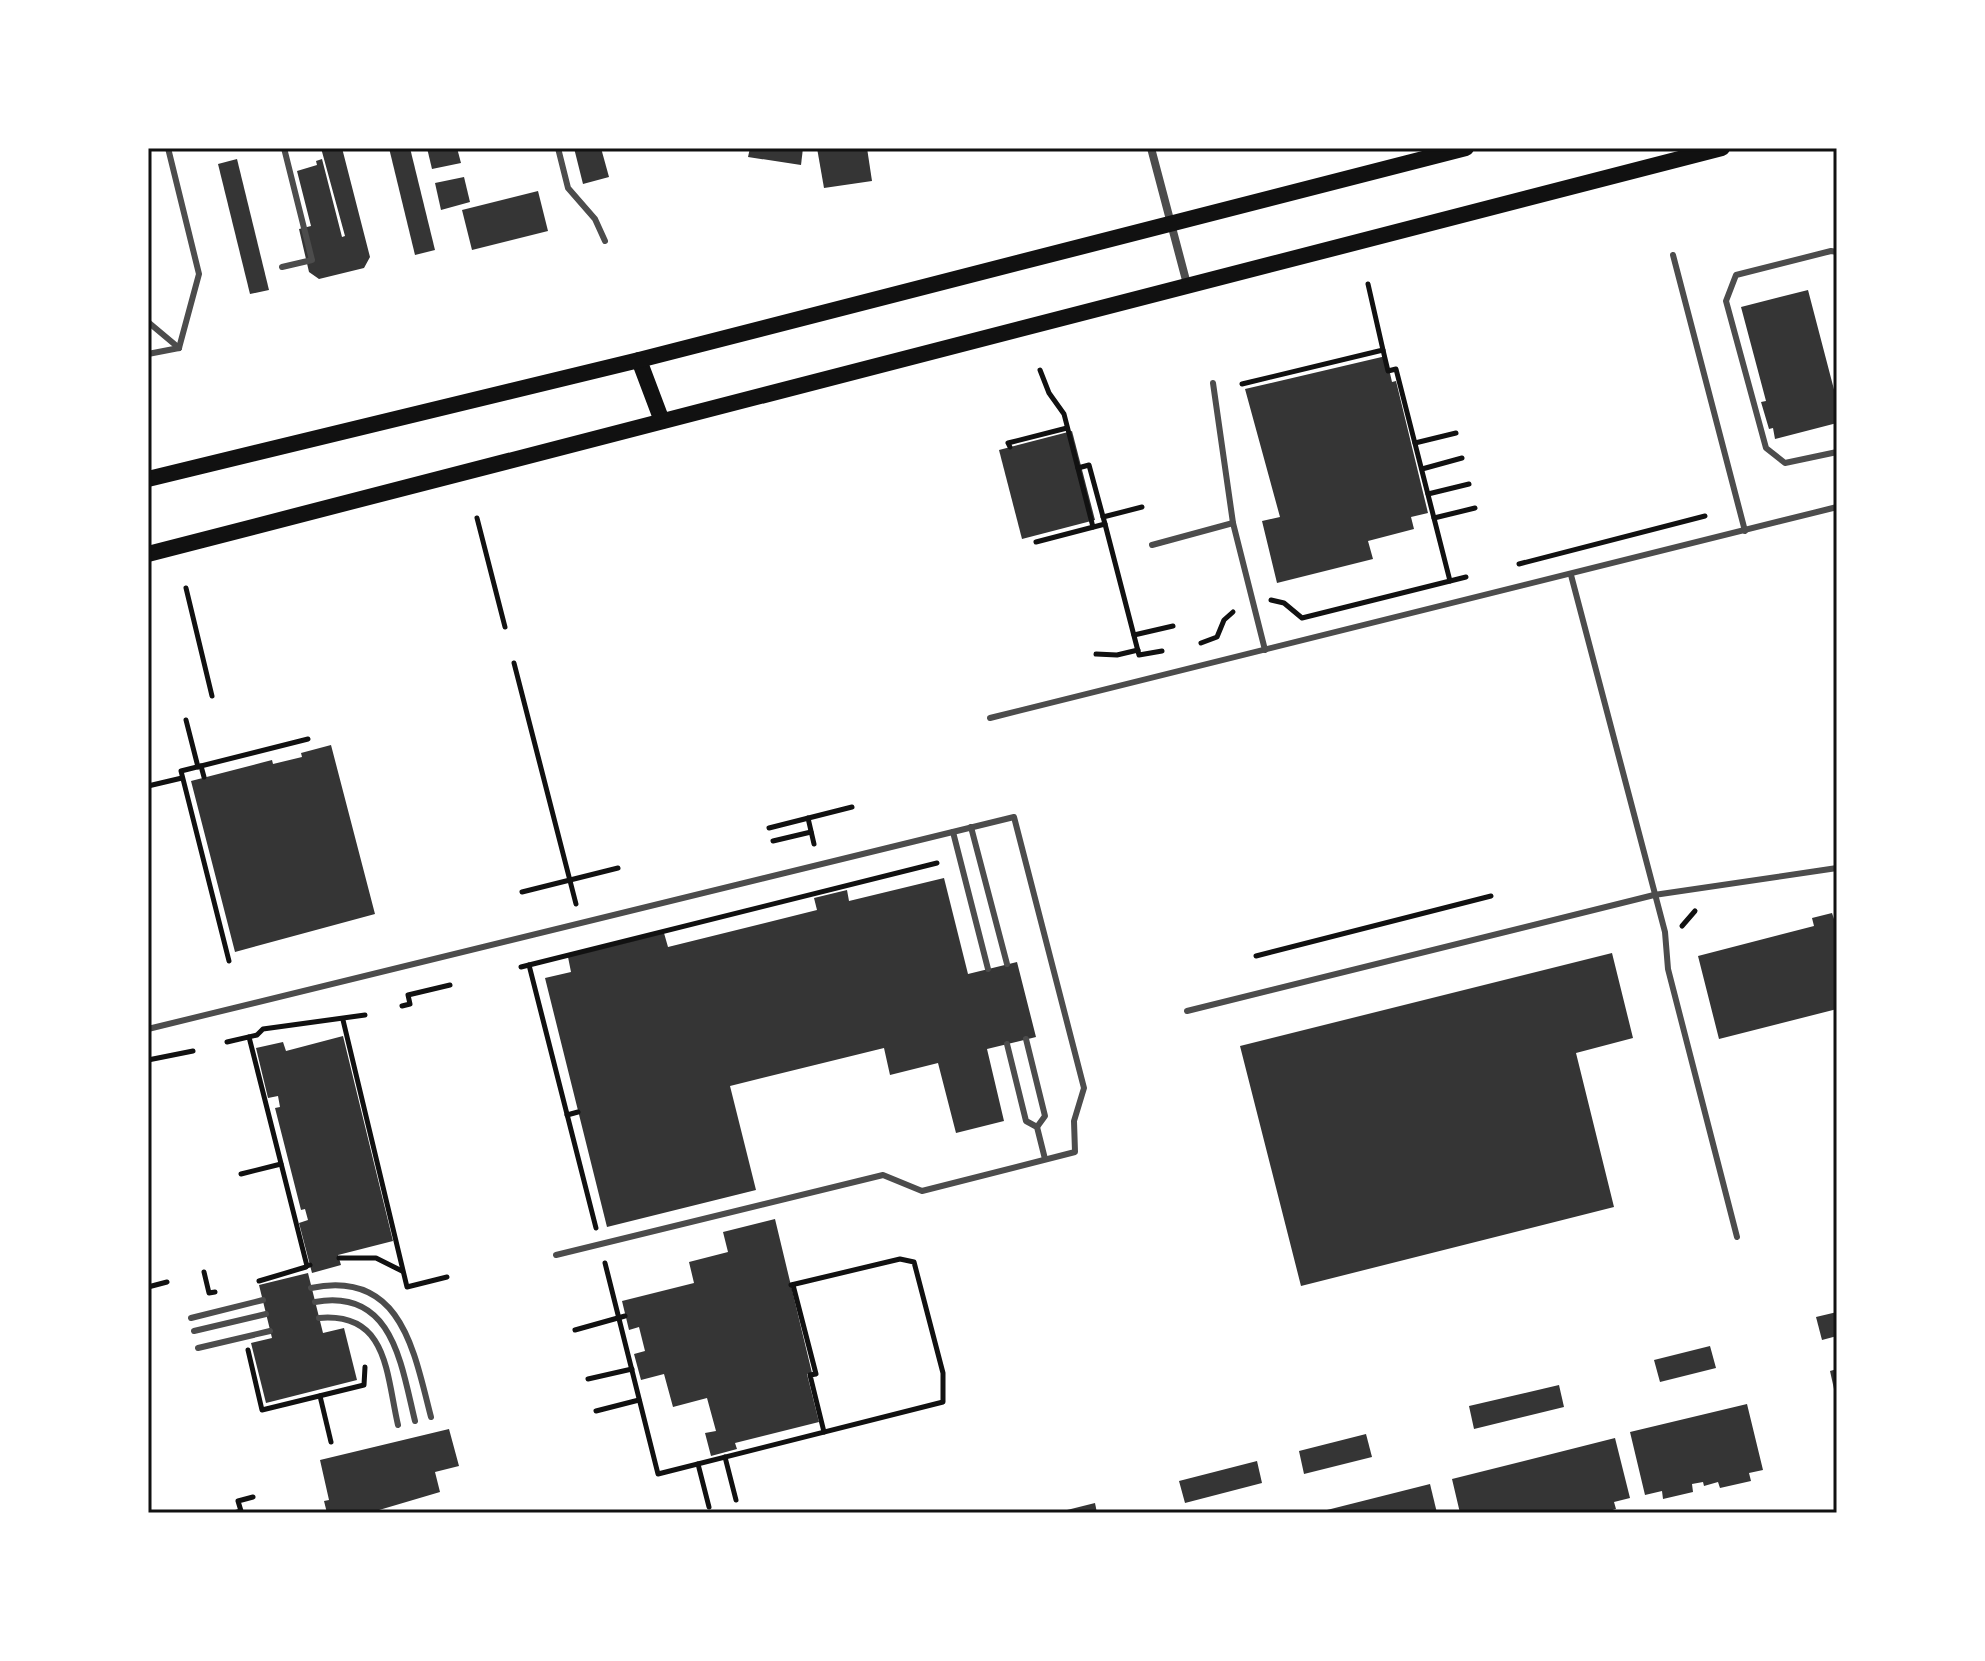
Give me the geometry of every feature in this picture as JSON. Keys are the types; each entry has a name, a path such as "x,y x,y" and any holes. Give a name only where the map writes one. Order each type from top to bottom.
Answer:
{"main road":[{"path":"148,479 639,360 1466,148"},
{"path":"148,554 1722,148"},
{"path":"639,360 662,421"}],"street":[{"path":"1151,148 1187,284"}],"lane":[{"path":"168,148 199,274 179,348"},
{"path":"282,267 312,260 284,148"},
{"path":"558,148 568,188 595,219 605,241"},
{"path":"1837,252 1736,275 1726,301 1766,448 1785,463 1837,452"},
{"path":"1673,255 1745,531"},
{"path":"148,322 179,348"},
{"path":"148,354 179,348"},
{"path":"1213,383 1233,523 1265,650"},
{"path":"990,718 1837,507"},
{"path":"1152,545 1233,523"},
{"path":"1571,575 1665,932 1668,969 1737,1237"},
{"path":"148,1029 1014,817 1084,1088 1074,1121 1075,1152 922,1191 883,1175 556,1255"},
{"path":"971,827 1007,964"},
{"path":"953,832 988,969"},
{"path":"1187,1011 1654,895 1837,868"},
{"path":"1026,1039 1045,1116 1037,1127"},
{"path":"1007,1044 1026,1121 1037,1127 1045,1159"},
{"path":"311,1288 349,1286 374,1295 398,1316 411,1340 431,1417"},
{"path":"315,1302 334,1299 357,1305 376,1316 393,1337 415,1421"},
{"path":"191,1318 263,1300"},
{"path":"194,1331 266,1314"},
{"path":"319,1318 340,1316 360,1323 374,1336 398,1425"},
{"path":"198,1348 270,1331"}],"path":[{"path":"1368,284 1388,371 1396,369 1450,581"},
{"path":"1242,384 1383,350"},
{"path":"1040,370 1049,393 1059,404 1093,527"},
{"path":"1010,447 1008,443 1067,428"},
{"path":"1415,443 1456,433"},
{"path":"1422,469 1462,458"},
{"path":"1078,468 1089,465 1139,655 1162,651"},
{"path":"1428,494 1469,484"},
{"path":"1036,542 1093,527 1142,507"},
{"path":"1434,518 1475,508"},
{"path":"1519,564 1705,516"},
{"path":"477,518 505,627"},
{"path":"1271,600 1284,603 1302,618 1466,577"},
{"path":"186,588 212,696"},
{"path":"1201,643 1217,637 1224,620 1233,612"},
{"path":"1134,635 1173,626"},
{"path":"1096,654 1117,655 1138,650"},
{"path":"514,663 576,904"},
{"path":"186,720 204,777"},
{"path":"229,961 189,789 181,771 308,739"},
{"path":"148,786 182,778"},
{"path":"769,828 852,807"},
{"path":"808,818 814,844"},
{"path":"773,841 811,832"},
{"path":"521,967 937,863"},
{"path":"522,892 618,868"},
{"path":"1256,956 1491,896"},
{"path":"1682,926 1695,911"},
{"path":"529,965 596,1228"},
{"path":"402,1006 410,1004 408,995 450,985"},
{"path":"227,1042 249,1037 263,1029 365,1015"},
{"path":"343,1020 407,1287 447,1277"},
{"path":"246,1284 305,1270 308,1266 249,1037"},
{"path":"148,1060 193,1051"},
{"path":"567,1115 578,1112"},
{"path":"241,1174 281,1164"},
{"path":"339,1258 376,1258 403,1271"},
{"path":"605,1263 622,1317 658,1474 943,1402 943,1373 918,1269 908,1258 792,1285 816,1374 810,1375 824,1432"},
{"path":"204,1272 209,1293 220,1291"},
{"path":"148,1287 167,1282"},
{"path":"575,1330 622,1317"},
{"path":"246,1345 262,1410 364,1385 367,1373 364,1361"},
{"path":"588,1379 632,1369"},
{"path":"320,1396 331,1442"},
{"path":"596,1411 639,1400"},
{"path":"725,1457 736,1500"},
{"path":"698,1464 709,1507"},
{"path":"234,1513 241,1511 238,1501 253,1497"}],"building":[{"path":"321,148 342,148 370,257 364,268 319,279 309,272 299,229 311,226 297,171 317,165 316,161 322,159 342,237 345,236"},
{"path":"389,148 410,148 435,250 415,255"},
{"path":"427,148 457,148 461,163 432,169"},
{"path":"574,148 601,148 609,177 583,184"},
{"path":"750,148 803,148 801,165 748,157"},
{"path":"817,148 867,148 872,181 824,188"},
{"path":"237,159 269,290 250,294 218,164"},
{"path":"464,177 470,202 441,210 435,183"},
{"path":"538,191 548,231 472,250 462,210"},
{"path":"1808,290 1837,401 1837,423 1775,439 1761,402 1766,401 1741,307"},
{"path":"1386,356 1392,382 1396,381 1428,513 1411,517 1414,529 1368,541 1373,559 1277,583 1262,521 1280,517 1245,389"},
{"path":"1072,431 1095,520 1022,539 999,450"},
{"path":"331,745 375,914 235,952 191,781 272,760 273,764 302,757 301,753"},
{"path":"944,878 968,974 1017,962 1036,1037 987,1049 1004,1121 956,1133 938,1063 890,1075 884,1048 730,1086 756,1190 607,1227 545,978 571,972 568,957 664,933 668,947 817,910 814,898 847,890 849,901"},
{"path":"1832,913 1834,919 1837,918 1837,1009 1719,1039 1698,956 1814,926 1812,918"},
{"path":"1612,953 1633,1038 1576,1053 1614,1207 1301,1286 1240,1046"},
{"path":"343,1036 393,1241 338,1255 341,1265 312,1273 299,1223 308,1220 305,1209 301,1210 275,1108 280,1107 278,1096 268,1098 256,1048 283,1042 286,1051"},
{"path":"775,1219 812,1373 807,1374 819,1422 735,1443 737,1449 711,1456 705,1433 716,1431 707,1398 673,1407 664,1374 641,1380 634,1354 645,1351 639,1327 629,1330 622,1301 694,1283 689,1262 728,1252 723,1232"},
{"path":"308,1273 323,1333 344,1328 357,1380 266,1403 251,1343 272,1338 259,1285"},
{"path":"1837,1312 1837,1336 1822,1340 1816,1317"},
{"path":"1710,1346 1716,1368 1660,1382 1654,1360"},
{"path":"1837,1369 1837,1398 1836,1398 1830,1371"},
{"path":"1559,1385 1564,1407 1474,1429 1469,1406"},
{"path":"1747,1404 1763,1470 1749,1473 1751,1481 1720,1488 1718,1482 1704,1486 1703,1482 1692,1484 1693,1492 1663,1499 1662,1491 1645,1495 1630,1432"},
{"path":"449,1429 459,1466 435,1472 440,1492 369,1513 327,1513 324,1501 329,1500 320,1460"},
{"path":"1366,1434 1372,1457 1304,1474 1299,1451"},
{"path":"1615,1438 1630,1498 1614,1502 1616,1509 1602,1513 1460,1513 1452,1479"},
{"path":"1257,1461 1262,1483 1185,1503 1179,1481"},
{"path":"1430,1484 1437,1513 1319,1513 1319,1512"},
{"path":"1095,1503 1097,1513 1059,1513 1059,1512"}]}
